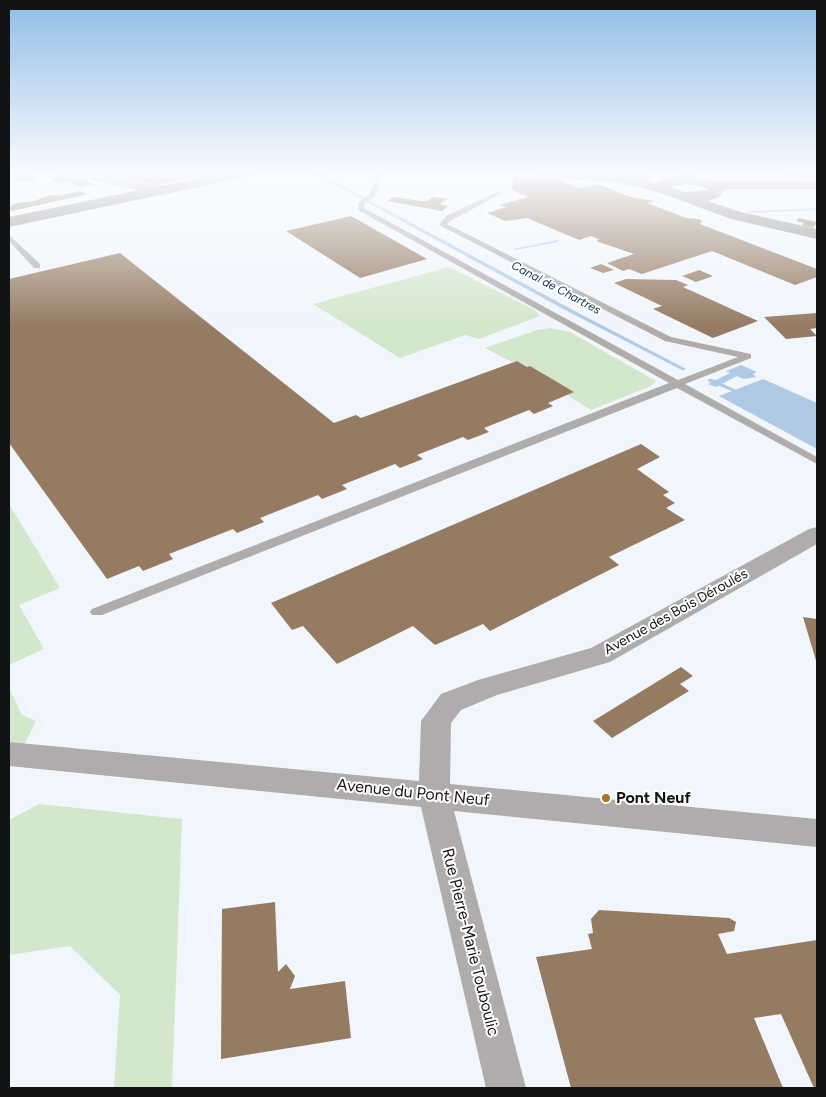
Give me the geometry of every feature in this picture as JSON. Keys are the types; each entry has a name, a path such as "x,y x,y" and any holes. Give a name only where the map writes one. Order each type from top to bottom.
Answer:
{"main road":[{"path":"773,224 817,234"}],"street":[{"name":"Avenue des Bois Déroulés","path":"434,795 436,721 451,702 488,687 600,654 817,534"},
{"name":"Avenue du Pont Neuf","path":"9,754 817,834"},
{"name":"Rue Pierre-Marie Touboulic","path":"434,795 506,1088"}],"lane":[{"path":"388,224 817,461"},
{"path":"97,612 748,356 668,338 443,224"},
{"path":"9,237 37,266"}],"green space":[{"path":"449,267 535,310 540,316 479,339 465,335 400,358 313,304"},
{"path":"551,328 570,332 656,381 651,386 591,410 567,395 574,392 517,361 512,362 485,348 537,330"},
{"path":"9,504 60,588 19,605 44,649 9,665"},
{"path":"9,688 22,715 36,721 24,745 9,743"},
{"path":"39,804 182,819 172,1088 114,1088 120,995 70,946 9,955 9,820"}],"water":[{"path":"741,365 757,372 753,374 756,377 744,379 737,376 716,387 708,384 730,373 726,371"},
{"path":"763,379 817,403 817,449 719,396"}],"building":[{"path":"315,224 365,224 427,259 360,278 286,231"},
{"path":"542,224 701,224 817,269 817,277 795,285 712,251 642,274 629,269 623,271 607,263 634,254 596,241 600,240 591,236 579,240"},
{"path":"803,224 816,224 812,228"},
{"path":"120,253 334,423 356,415 361,418 517,361 527,367 530,366 574,392 548,403 553,406 534,414 529,410 484,428 489,432 468,440 463,437 417,455 423,459 400,468 395,464 342,485 347,489 322,499 318,495 260,518 264,522 237,533 233,529 169,554 173,559 143,571 139,566 107,579 9,443 9,279"},
{"path":"601,264 614,270 603,273 590,268"},
{"path":"699,270 713,276 696,282 682,276"},
{"path":"626,279 676,280 688,285 683,287 758,321 713,338 653,309 662,306 614,283"},
{"path":"817,313 817,328 810,329 817,336 786,339 764,317"},
{"path":"641,444 660,457 637,469 669,492 663,495 675,503 666,508 685,520 609,557 619,565 490,631 483,624 435,645 413,626 337,664 303,626 292,630 271,603"},
{"path":"803,617 817,619 817,664"},
{"path":"681,667 693,676 680,684 689,691 612,738 593,721"},
{"path":"275,902 278,972 286,964 295,976 290,989 345,981 351,1038 221,1059 222,909"},
{"path":"599,910 729,918 736,922 734,931 718,934 727,954 817,940 817,1088 814,1088 781,1014 754,1018 783,1088 571,1088 536,957 592,949 588,934 593,933 591,919"}],"waterway":[{"name":"Canal de Chartres","path":"411,224 569,310 684,369"},
{"path":"515,249 557,241"},
{"name":"Canal de Chartres","path":"710,380 741,393"}],"place":[{"name":"Pont Neuf","path":"606,798"}]}
